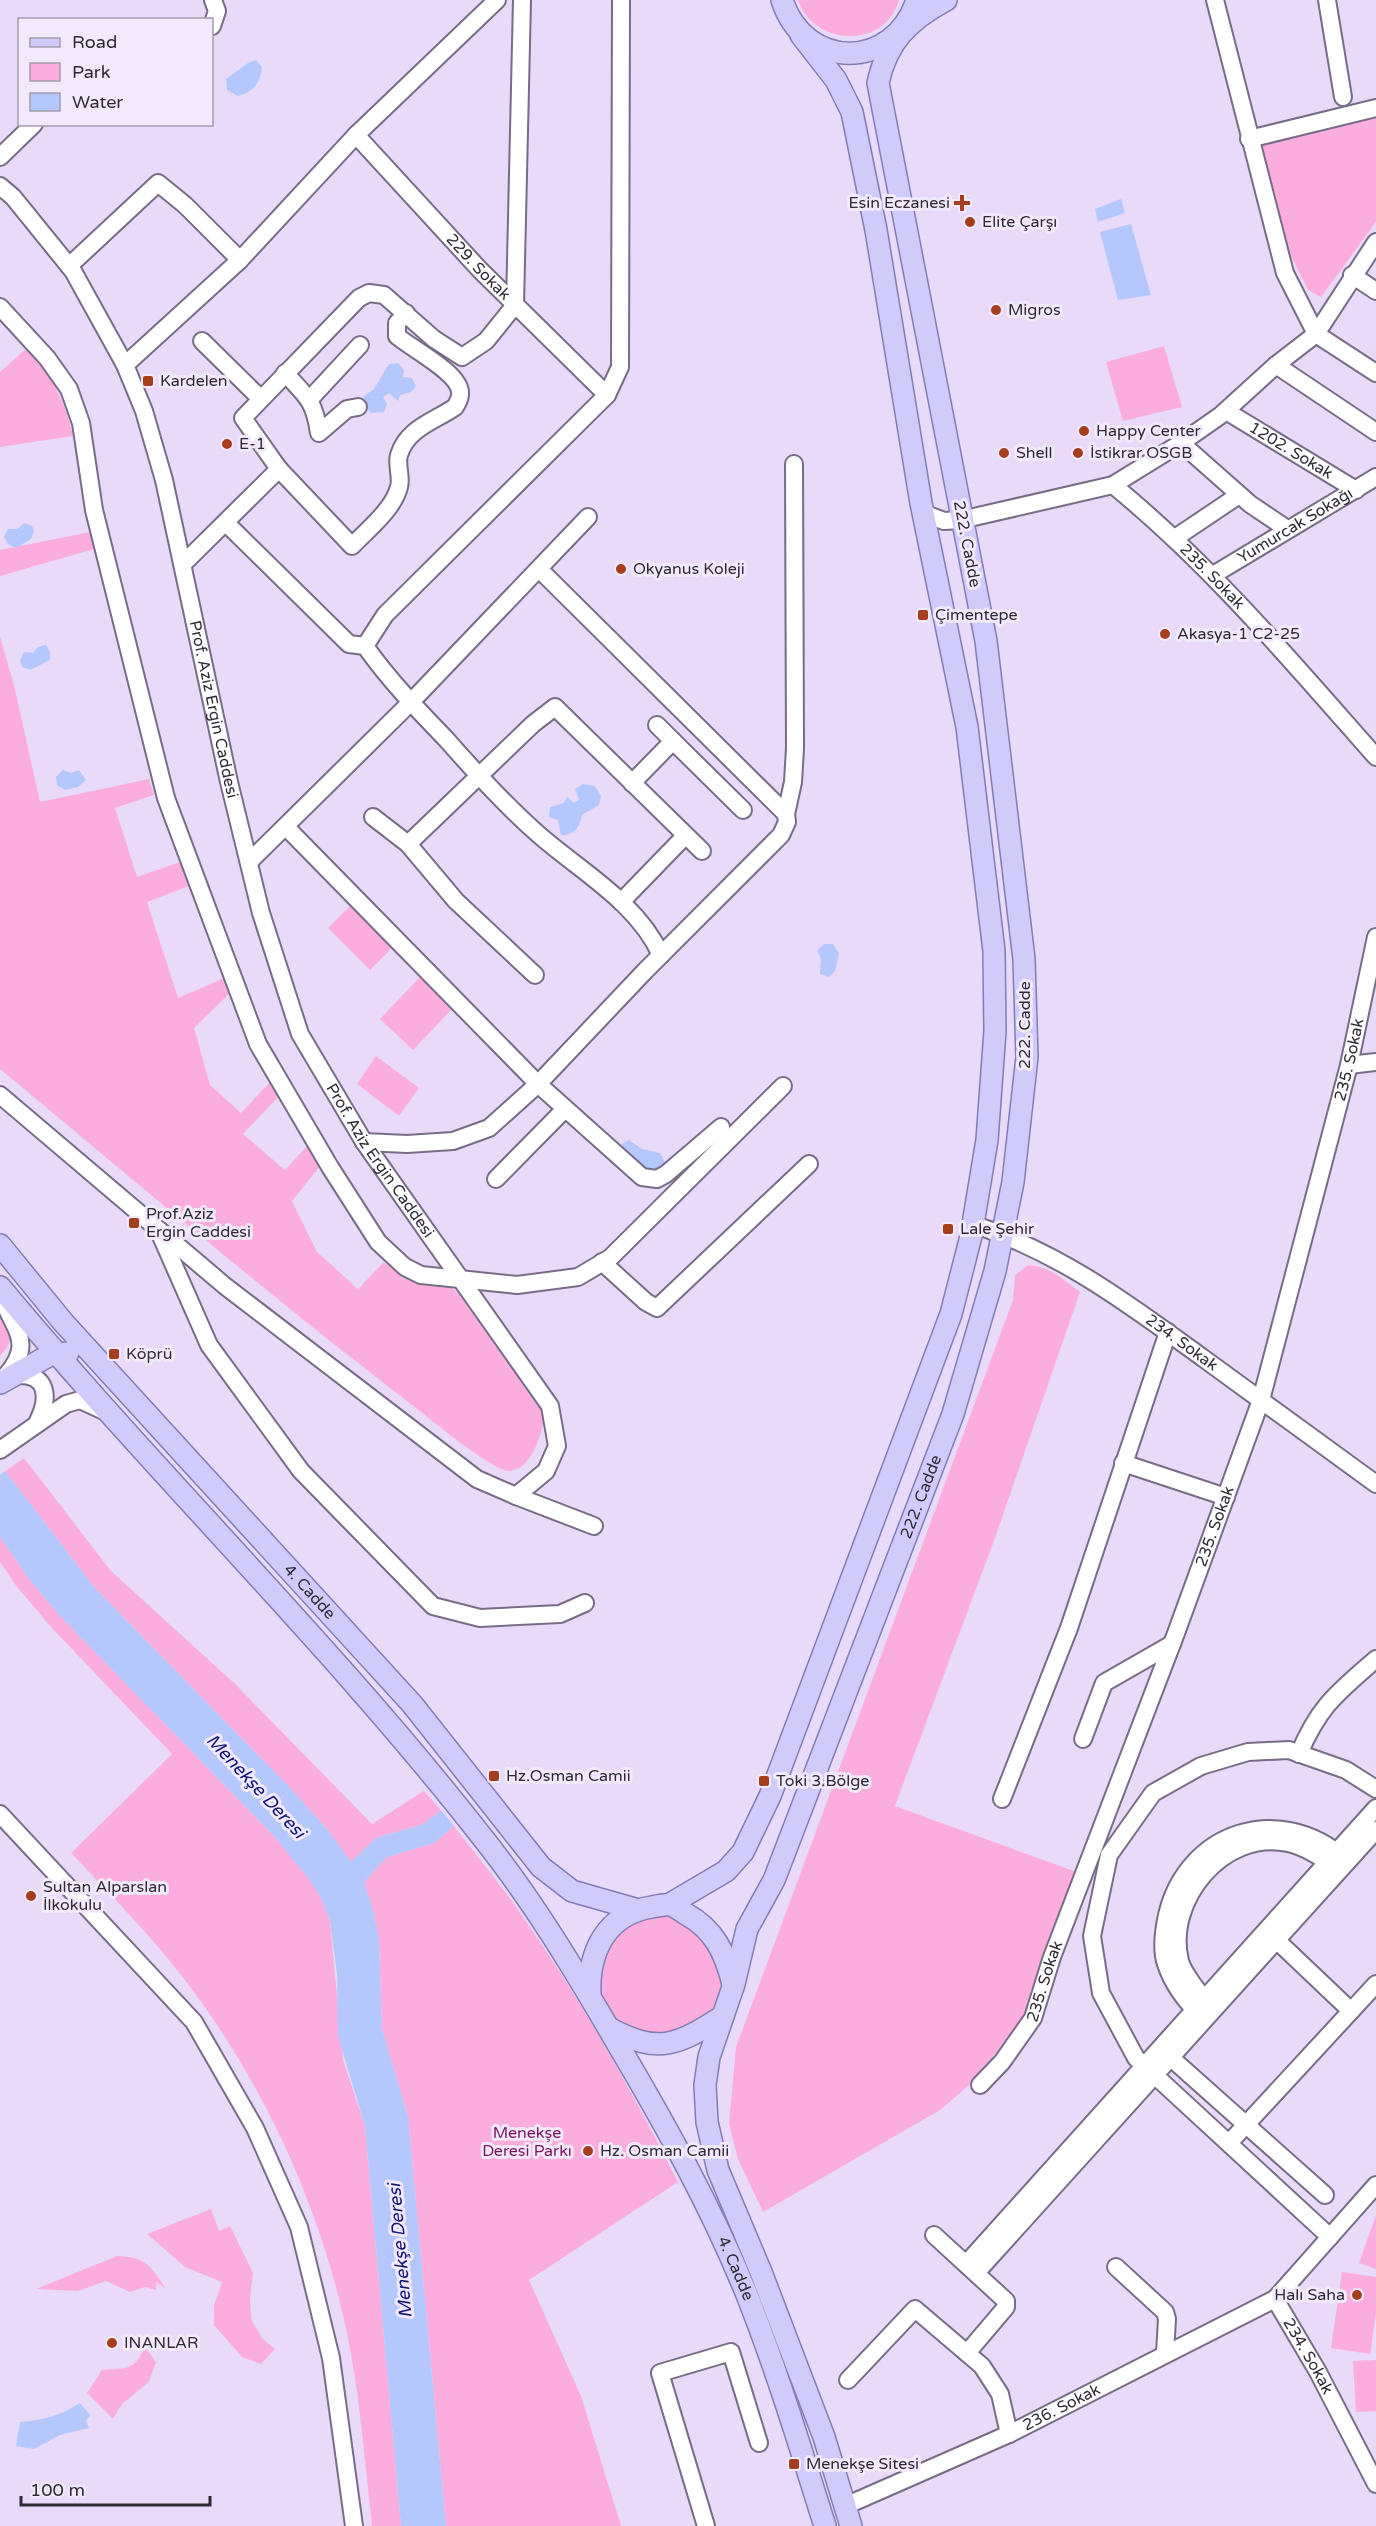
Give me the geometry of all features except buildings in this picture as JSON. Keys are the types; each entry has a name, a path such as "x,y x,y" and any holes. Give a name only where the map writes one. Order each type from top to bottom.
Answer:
{"main road":[{"name":"222. Cadde","path":"670,1904 726,1871 743,1852 770,1796 951,1314 972,1224 988,1119 995,1031 994,951 967,727 923,513 876,230 852,112 836,80 788,17 782,0"},
{"name":"222. Cadde","path":"734,1984 747,1929 774,1880 953,1414 995,1271 1013,1182 1027,1057 1024,959 986,642 881,108 878,82 883,60 911,16 917,0"},
{"path":"801,35 818,47 839,53 860,53 881,47 946,0"},
{"name":"4. Cadde","path":"0,1245 63,1322 412,1704 541,1867 572,1891 635,1910"},
{"name":"4. Cadde","path":"0,1289 114,1419 386,1717 480,1833 544,1922 591,1996"},
{"path":"6,1380 55,1353 77,1357 145,1412"},
{"path":"670,1904 694,1918 713,1934 725,1955 734,1984 723,2016 678,2042 656,2045 633,2041 609,2027 591,1996 589,1972 595,1949 608,1929 635,1910 670,1904"},
{"name":"4. Cadde","path":"723,2016 709,2057 705,2085 707,2122 718,2170 761,2272 824,2437 848,2516"},
{"name":"4. Cadde","path":"609,2027 699,2186 745,2290 825,2526"}],"street":[{"path":"213,0 218,11 213,24"},
{"path":"125,365 240,260 356,135 494,0"},
{"path":"406,313 398,323 397,336 415,352 449,371 457,380 461,393 455,407 422,425 406,440 399,455 400,486 392,502 352,546 279,468 243,418 359,298 369,293 384,295 406,313 434,339 462,357 486,341 515,305 522,0"},
{"path":"365,646 385,615 607,395 620,367 621,0"},
{"path":"1215,0 1281,260 1316,334 1376,373"},
{"path":"1328,0 1343,97"},
{"path":"1249,139 1376,108"},
{"path":"0,157 32,126"},
{"name":"229. Sokak","path":"356,135 515,305 607,395"},
{"path":"69,266 158,183 185,204 240,260"},
{"name":"Prof. Aziz Ergin Caddesi","path":"0,186 13,197 69,266 125,365 144,411 164,480 261,913 300,1034 364,1142 550,1406 557,1446 546,1471 516,1496"},
{"path":"923,513 944,520 961,520 1113,484 1181,443 1226,411 1276,365 1316,334 1352,275 1376,242"},
{"path":"1352,275 1376,291"},
{"path":"0,307 47,358 69,389 81,423 99,533 166,798 258,1044 330,1167 378,1242 405,1267 421,1275 517,1285 578,1277 602,1262 783,1086"},
{"path":"202,341 260,398"},
{"path":"310,399 360,345"},
{"path":"1276,365 1376,432"},
{"path":"285,373 310,399 315,409 319,433 347,409 358,407"},
{"name":"1202. Sokak","path":"1226,411 1356,490"},
{"path":"1181,443 1239,495 1287,529"},
{"path":"364,1142 407,1144 453,1141 489,1128 538,1084 661,955 781,835 787,822 786,814 793,783 795,748 794,464"},
{"path":"183,564 226,524 279,468"},
{"name":"Yumurcak Sokağı","path":"1213,575 1376,477"},
{"name":"235. Sokak","path":"1113,484 1213,575 1376,757"},
{"path":"1175,538 1239,495"},
{"path":"249,862 411,702 588,517"},
{"path":"226,524 350,644 365,646 385,674 537,833 621,902 654,939 661,955"},
{"path":"539,569 786,814"},
{"path":"408,844 533,724 555,707 702,851"},
{"path":"657,725 743,810"},
{"path":"632,783 673,741"},
{"path":"373,817 408,844 456,901 535,975"},
{"path":"286,827 538,1084 629,1168 648,1179 666,1174 721,1127"},
{"path":"621,902 685,836"},
{"name":"235. Sokak","path":"980,2085 1002,2062 1033,2018 1052,1957 1172,1644 1261,1400 1349,1065 1376,937"},
{"path":"1349,1065 1376,1062"},
{"path":"0,1095 225,1286 477,1479 594,1526"},
{"path":"496,1179 565,1109"},
{"path":"602,1262 646,1302 657,1308 809,1164"},
{"name":"234. Sokak","path":"972,1224 1002,1234 1074,1268 1134,1306 1376,1484"},
{"path":"159,1232 209,1345 301,1471 433,1606 458,1615 480,1618 560,1614 585,1603"},
{"path":"0,1289 20,1332 21,1349 6,1380"},
{"path":"1002,1799 1069,1628 1168,1332"},
{"path":"6,1380 32,1377 44,1389 46,1404 38,1421"},
{"path":"0,1450 54,1409 80,1400 95,1405 114,1419"},
{"path":"1123,1463 1226,1497"},
{"path":"1083,1739 1104,1683 1172,1644"},
{"path":"1299,1754 1313,1721 1335,1695 1376,1659"},
{"path":"1330,2237 1136,2058 1101,1993 1092,1936 1110,1855 1153,1793 1201,1766 1248,1752 1289,1750 1346,1770 1376,1789"},
{"path":"1338,1862 1376,1808"},
{"path":"0,1814 194,2022 255,2128 299,2227 331,2358 354,2526"},
{"path":"971,2269 1338,1862 1376,1830"},
{"path":"1204,2009 1180,1962 1179,1927 1187,1898 1204,1872 1227,1854 1257,1843 1288,1843 1338,1862"},
{"path":"1271,1935 1351,2011"},
{"path":"1229,2143 1376,1984"},
{"path":"1149,2069 1170,2057 1204,2009"},
{"path":"1170,2057 1325,2196"},
{"name":"234. Sokak","path":"1376,2185 1275,2299 1318,2372 1376,2484"},
{"path":"934,2235 1006,2301 1006,2307 967,2353"},
{"path":"1116,2267 1165,2312 1167,2319 1165,2353"},
{"name":"236. Sokak","path":"848,2516 1275,2299"},
{"path":"848,2380 915,2309 982,2366 1000,2394 1009,2434"},
{"path":"706,2526 660,2373 731,2352 759,2443"}],"green space":[{"path":"798,0 899,0 891,16 879,28 865,34 849,36 833,33 818,26 806,15"},
{"path":"1376,117 1376,222 1321,297 1308,290 1285,244 1260,146"},
{"path":"1164,346 1182,407 1123,421 1106,362"},
{"path":"28,347 56,389 66,411 73,436 0,447 0,372"},
{"path":"90,532 94,549 0,576 0,550"},
{"path":"0,637 14,685 40,802 149,779 154,795 115,808 137,877 180,862 189,886 147,902 178,998 224,978 230,993 194,1028 210,1085 241,1113 271,1081 280,1095 243,1134 285,1170 309,1144 321,1165 292,1201 317,1252 358,1289 384,1262 403,1278 451,1286 460,1296 544,1414 542,1430 535,1449 524,1464 517,1469 509,1471 500,1468 445,1431 256,1281 0,1069"},
{"path":"350,906 392,948 370,970 328,928"},
{"path":"420,977 453,1008 413,1050 380,1019"},
{"path":"376,1056 419,1088 399,1116 357,1084"},
{"path":"1028,1265 1049,1271 1080,1292 995,1538 895,1806 1079,1873 1028,2010 974,2081 940,2110 763,2212 738,2159 729,2124 736,2047 1013,1300 1015,1275"},
{"path":"0,1312 7,1325 10,1339 0,1356"},
{"path":"24,1458 111,1571 234,1683 372,1824 424,1791 441,1810 424,1824 376,1838 351,1863 326,1828 289,1787 94,1587 5,1471"},
{"path":"0,1537 29,1579 61,1617 274,1836 308,1877 321,1898 330,1921 343,2060 365,2126 401,2526 372,2526 357,2391 342,2311 314,2217 275,2126 252,2082 199,1999 145,1932 71,1853 172,1754 51,1627 17,1587 0,1562"},
{"name":"Menekşe Deresi Parkı","path":"454,1826 515,1905 566,1981 643,2114 678,2182 529,2280 581,2396 621,2526 446,2526 408,2117 382,2029 379,1940 364,1882 387,1857 434,1843"},
{"path":"653,1916 673,1916 709,1934 727,1989 709,2025 650,2042 618,2022 607,2011 603,2001 600,1978 605,1955 616,1937 629,1927"},
{"path":"211,2209 219,2231 230,2226 253,2273 250,2297 251,2319 262,2338 275,2349 261,2364 242,2357 214,2325 214,2305 222,2282 185,2267 147,2234"},
{"path":"1376,2215 1376,2269 1359,2263"},
{"path":"117,2256 135,2258 147,2264 166,2289 156,2282 156,2290 145,2287 130,2292 106,2281 78,2291 36,2289"},
{"name":"Halı Saha","path":"1342,2272 1376,2277 1376,2314 1370,2354 1331,2348"},
{"path":"145,2347 156,2362 149,2382 122,2404 113,2419 87,2393 102,2370 133,2365"},
{"path":"1376,2360 1376,2411 1356,2412 1353,2361"}],"water":[{"path":"256,60 262,67 260,78 253,89 238,96 227,90 226,79"},
{"path":"1121,199 1125,213 1098,222 1095,209"},
{"path":"1131,224 1151,295 1118,300 1100,232"},
{"path":"398,363 404,370 403,377 412,378 416,386 411,392 400,395 398,401 389,393 383,397 387,404 384,412 371,413 365,406 364,396 374,389 389,364"},
{"path":"24,523 32,526 34,531 31,539 16,548 8,544 4,537 8,529 17,529"},
{"path":"46,645 50,652 50,660 30,670 22,667 20,660 24,652 33,653 38,647"},
{"path":"63,770 71,773 79,770 86,780 78,787 65,790 57,785 56,777"},
{"path":"583,784 595,786 601,796 599,805 582,815 578,827 573,832 561,835 558,820 549,817 550,807 564,803 567,797 574,803 579,800 575,789"},
{"path":"825,944 833,944 839,953 835,971 829,977 820,974 821,959 817,950"},
{"path":"629,1140 642,1149 660,1153 665,1162 659,1170 645,1170 623,1153 622,1144"},
{"name":"Menekşe Deresi","path":"5,1471 94,1587 289,1787 326,1828 351,1862 376,1838 424,1824 441,1810 454,1826 434,1843 387,1857 364,1882 379,1940 382,2029 408,2117 446,2526 401,2526 365,2126 338,2036 337,1974 330,1921 321,1898 274,1836 61,1617 29,1579 0,1537 0,1475"},
{"path":"80,2403 90,2415 86,2421 89,2428 60,2435 34,2449 16,2446 20,2422 51,2417"}],"place":[{"name":"Esin Eczanesi","path":"962,203"},
{"name":"Elite Çarşı","path":"970,222"},
{"name":"Migros","path":"996,310"},
{"name":"Kardelen","path":"148,381"},
{"name":"Happy Center","path":"1084,431"},
{"name":"E-1","path":"227,444"},
{"name":"Shell","path":"1004,453"},
{"name":"İstikrar OSGB","path":"1078,453"},
{"name":"Okyanus Koleji","path":"621,569"},
{"name":"Çimentepe","path":"923,615"},
{"name":"Akasya-1 C2-25","path":"1165,634"},
{"name":"Prof.Aziz Ergin Caddesi","path":"134,1223"},
{"name":"Lale Şehir","path":"948,1229"},
{"name":"Köprü","path":"114,1354"},
{"name":"Hz.Osman Camii","path":"494,1776"},
{"name":"Toki 3.Bölge","path":"764,1781"},
{"name":"Sultan Alparslan İlkokulu","path":"31,1896"},
{"name":"Hz. Osman Camii","path":"588,2151"},
{"name":"Halı Saha","path":"1357,2295"},
{"name":"INANLAR","path":"112,2343"},
{"name":"Menekşe Sitesi","path":"794,2464"}]}
